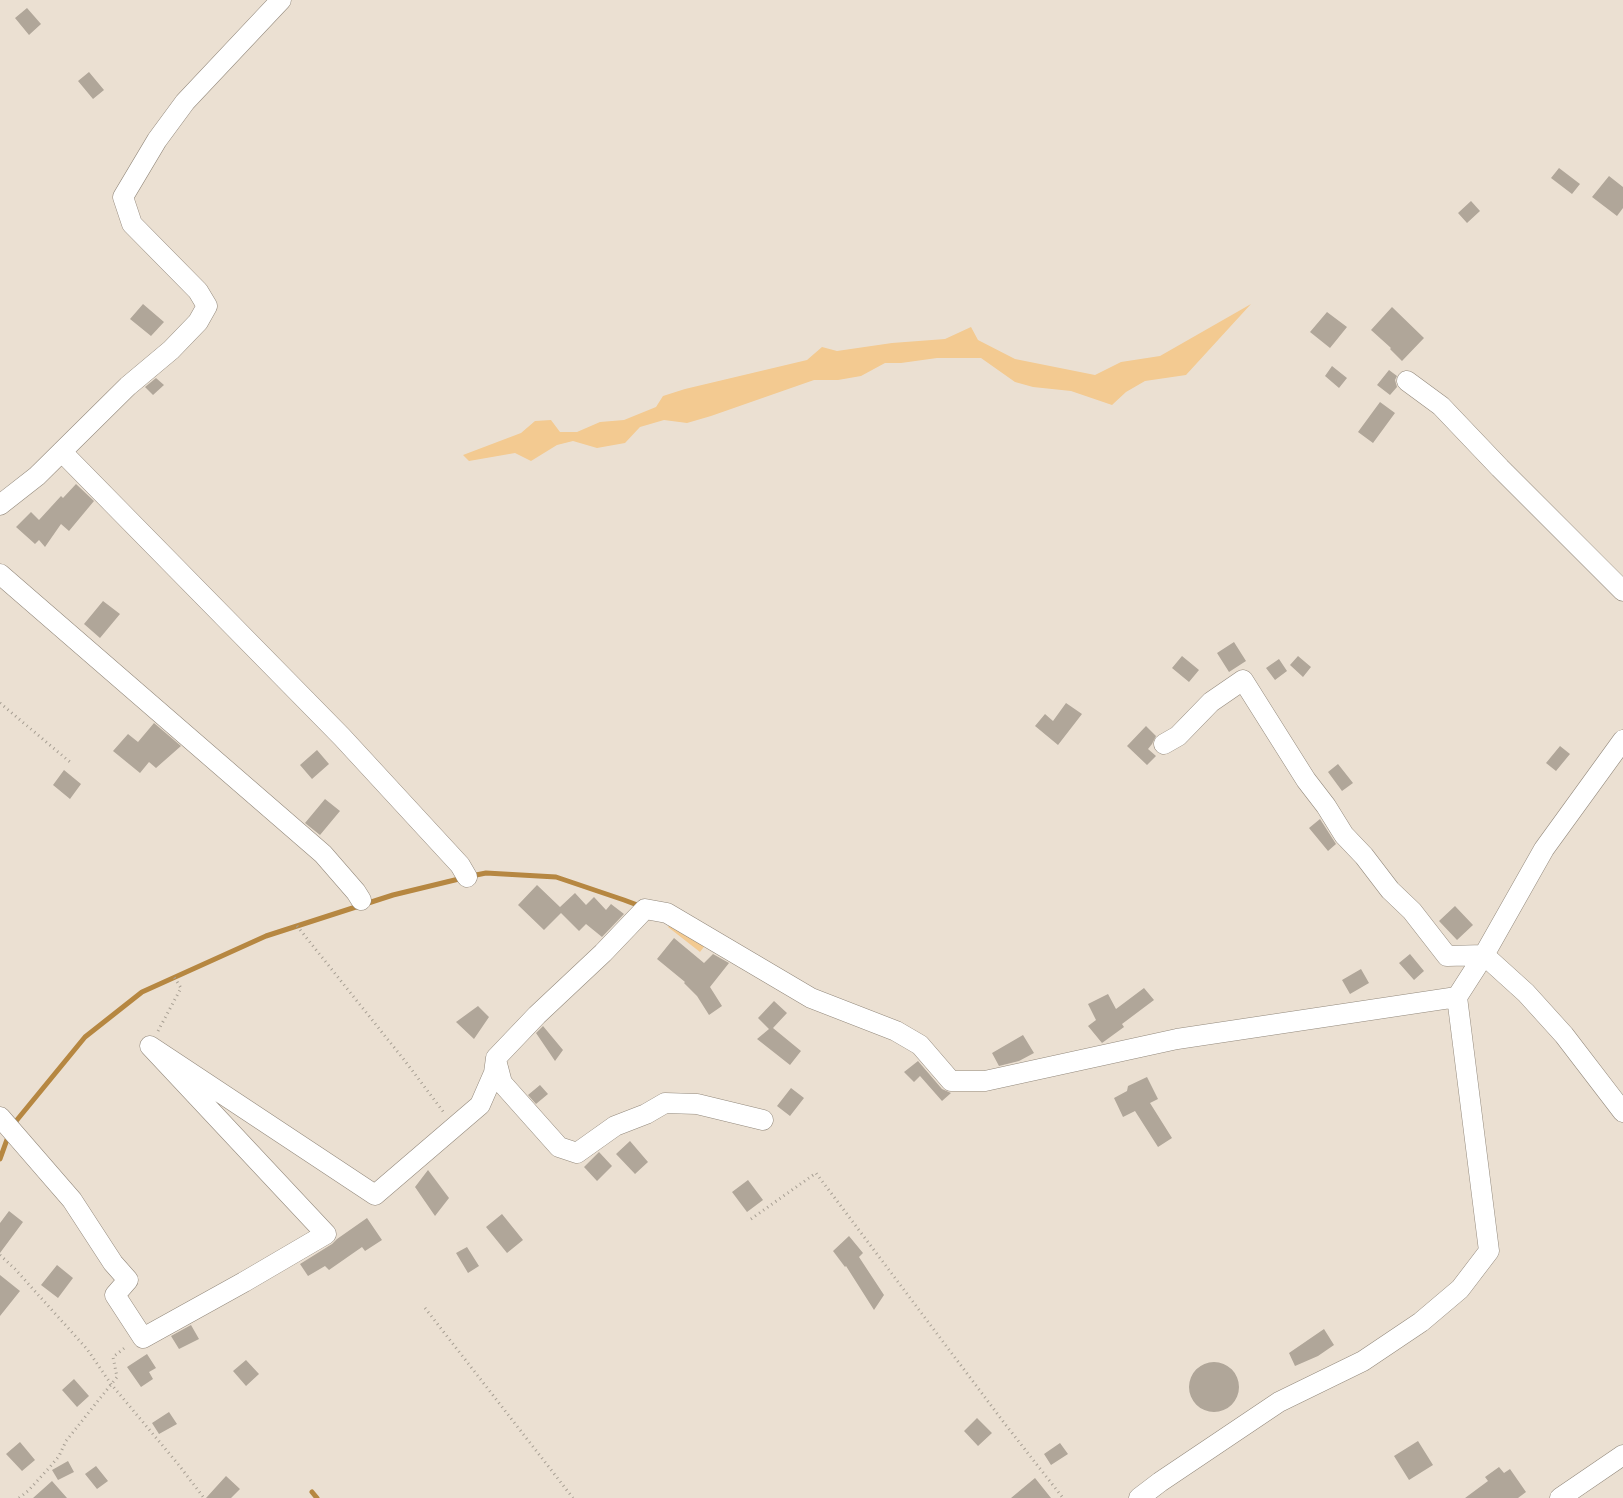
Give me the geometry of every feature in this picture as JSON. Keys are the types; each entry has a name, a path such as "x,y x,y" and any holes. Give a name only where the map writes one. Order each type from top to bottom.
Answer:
{"street":[{"path":"0,505 37,476 128,386 171,350 198,322 207,306 198,291 132,224 123,197 157,140 185,102 281,0"},
{"path":"1407,381 1441,406 1623,591"},
{"path":"62,452 342,737 460,865 467,877"},
{"path":"0,574 323,854 361,900"},
{"path":"1164,744 1178,736 1211,702 1243,680 1306,780 1326,806 1344,835 1364,856 1390,890 1412,911 1447,956 1484,955 1526,993 1564,1035 1623,1112"},
{"path":"1139,1498 1279,1402 1363,1361 1421,1322 1460,1290 1489,1250 1457,997 1484,955 1544,849 1623,740"},
{"path":"150,1046 375,1195 480,1104 494,1073 496,1058 645,909 667,913 811,998 896,1031 920,1045 951,1081 985,1081 1177,1039 1457,997"},
{"path":"0,1117 72,1200 113,1263 128,1280 115,1294 143,1338 326,1234 150,1046"},
{"path":"496,1058 502,1083 559,1147 577,1153 615,1126 646,1114 665,1103 697,1104 763,1120"},
{"path":"1560,1498 1623,1455"}],"path":[{"path":"0,703 70,762"},
{"path":"297,926 405,1061 454,1126"},
{"path":"150,1046 181,988 174,977"},
{"path":"751,1219 816,1173 1063,1498"},
{"path":"0,1255 87,1348 111,1384 204,1498"},
{"path":"425,1308 573,1498"},
{"path":"19,1498 28,1491 59,1456 66,1441 117,1377 113,1357 128,1345 143,1338"}],"shaded area":[{"path":"1251,304 1186,375 1145,381 1126,392 1112,405 1071,391 1033,387 1015,382 981,358 937,358 901,363 885,363 861,376 838,380 814,380 687,423 664,420 640,427 625,443 597,448 573,441 557,445 531,461 515,453 469,461 463,455 521,433 535,421 551,420 560,432 577,432 600,422 624,420 656,407 663,396 807,360 822,347 837,351 892,343 945,339 971,327 978,340 1015,359 1095,375 1121,362 1160,356"},
{"path":"673,920 709,940 700,952 668,927"}],"building":[{"path":"27,8 41,24 29,35 15,18"},
{"path":"89,72 104,90 93,99 78,81"},
{"path":"1559,168 1580,184 1572,194 1551,178"},
{"path":"1609,176 1623,187 1623,208 1617,216 1592,197"},
{"path":"1471,201 1480,211 1467,223 1458,213"},
{"path":"143,304 164,322 151,336 130,319"},
{"path":"1392,307 1424,338 1402,361 1371,330"},
{"path":"1327,312 1347,327 1330,348 1310,332"},
{"path":"1332,366 1347,378 1339,388 1325,376"},
{"path":"1389,370 1397,376 1395,380 1397,387 1390,395 1377,385"},
{"path":"156,378 164,385 153,395 145,387"},
{"path":"1380,402 1395,413 1373,443 1358,432"},
{"path":"76,484 94,501 69,531 61,524 45,547 39,540 35,544 16,527 31,512 39,520 61,496 63,498"},
{"path":"103,601 120,614 100,638 84,624"},
{"path":"1234,642 1246,661 1229,672 1217,653"},
{"path":"1182,656 1199,670 1189,682 1172,668"},
{"path":"1298,656 1311,667 1303,677 1290,665"},
{"path":"1279,659 1287,671 1275,680 1266,668"},
{"path":"1066,703 1082,714 1058,745 1035,726 1045,714 1053,721"},
{"path":"154,723 181,746 156,768 149,762 140,773 113,751 128,734 138,742"},
{"path":"1146,726 1156,736 1148,749 1156,756 1147,765 1127,746"},
{"path":"1560,746 1570,754 1556,771 1546,763"},
{"path":"317,750 329,764 312,779 300,765"},
{"path":"1338,764 1353,783 1342,791 1328,772"},
{"path":"64,770 81,784 70,799 53,785"},
{"path":"325,799 340,811 320,835 305,823"},
{"path":"1320,819 1336,844 1328,851 1309,828"},
{"path":"537,885 560,907 575,893 586,905 594,897 606,910 611,904 624,914 602,937 586,924 579,931 561,913 544,930 518,905"},
{"path":"1455,906 1473,925 1457,940 1439,921"},
{"path":"674,938 704,963 713,954 729,963 710,987 722,1006 709,1015 685,982 657,959"},
{"path":"1410,954 1424,971 1414,980 1399,963"},
{"path":"1361,969 1369,983 1350,994 1342,980"},
{"path":"1144,988 1154,1000 1122,1024 1124,1027 1102,1043 1088,1026 1096,1020 1088,1004 1108,994 1116,1009"},
{"path":"774,1001 787,1013 773,1028 801,1051 790,1065 757,1039 769,1029 758,1018"},
{"path":"478,1006 489,1017 474,1039 456,1022"},
{"path":"543,1026 563,1050 555,1061 536,1033"},
{"path":"1023,1035 1034,1053 1019,1061 999,1066 992,1053"},
{"path":"918,1061 942,1089 951,1093 942,1101 920,1076 914,1082 904,1072"},
{"path":"1147,1077 1158,1099 1150,1103 1172,1138 1158,1147 1135,1111 1123,1117 1114,1098 1127,1091 1128,1086"},
{"path":"540,1085 548,1094 536,1104 528,1095"},
{"path":"791,1088 804,1098 790,1116 777,1106"},
{"path":"630,1141 648,1162 635,1174 616,1154"},
{"path":"599,1152 612,1166 597,1181 584,1167"},
{"path":"428,1170 449,1198 435,1216 415,1187"},
{"path":"748,1180 763,1200 747,1212 732,1192"},
{"path":"9,1211 23,1222 0,1253 0,1223"},
{"path":"502,1214 523,1240 507,1253 486,1227"},
{"path":"367,1218 382,1240 365,1251 362,1247 329,1270 325,1266 308,1276 300,1264 332,1244"},
{"path":"849,1236 863,1253 859,1257 884,1295 874,1310 846,1266 833,1251"},
{"path":"467,1247 479,1266 468,1273 456,1253"},
{"path":"57,1265 73,1278 58,1298 41,1285"},
{"path":"0,1275 20,1291 0,1316"},
{"path":"191,1325 199,1339 179,1349 171,1336"},
{"path":"1324,1329 1334,1345 1318,1356 1295,1366 1289,1353"},
{"path":"147,1354 156,1368 149,1372 153,1379 141,1387 127,1367"},
{"path":"246,1360 259,1374 246,1386 233,1371"},
{"path":"1214,1362 1224,1364 1232,1369 1237,1377 1239,1387 1237,1397 1232,1405 1224,1410 1214,1412 1204,1410 1196,1405 1191,1397 1189,1387 1191,1377 1196,1369 1204,1364"},
{"path":"74,1379 89,1396 77,1407 62,1390"},
{"path":"169,1412 177,1424 159,1434 152,1423"},
{"path":"977,1418 992,1433 978,1446 964,1431"},
{"path":"1418,1441 1433,1465 1409,1480 1394,1456"},
{"path":"20,1442 35,1460 22,1471 6,1454"},
{"path":"1060,1443 1068,1454 1051,1465 1044,1454"},
{"path":"68,1461 74,1472 58,1480 52,1470"},
{"path":"96,1466 108,1481 97,1489 85,1474"},
{"path":"1499,1467 1504,1473 1510,1469 1526,1492 1518,1498 1465,1498 1488,1481 1485,1477"},
{"path":"226,1476 240,1489 231,1498 206,1498"},
{"path":"1035,1478 1051,1498 1011,1498"},
{"path":"52,1481 67,1498 33,1498"}],"waterway":[{"path":"471,876 486,873 556,877 640,906"},
{"path":"12,1126 85,1037 142,992 266,936 393,895 463,878"},
{"path":"0,1159 9,1134"},
{"path":"312,1492 317,1498"}]}
